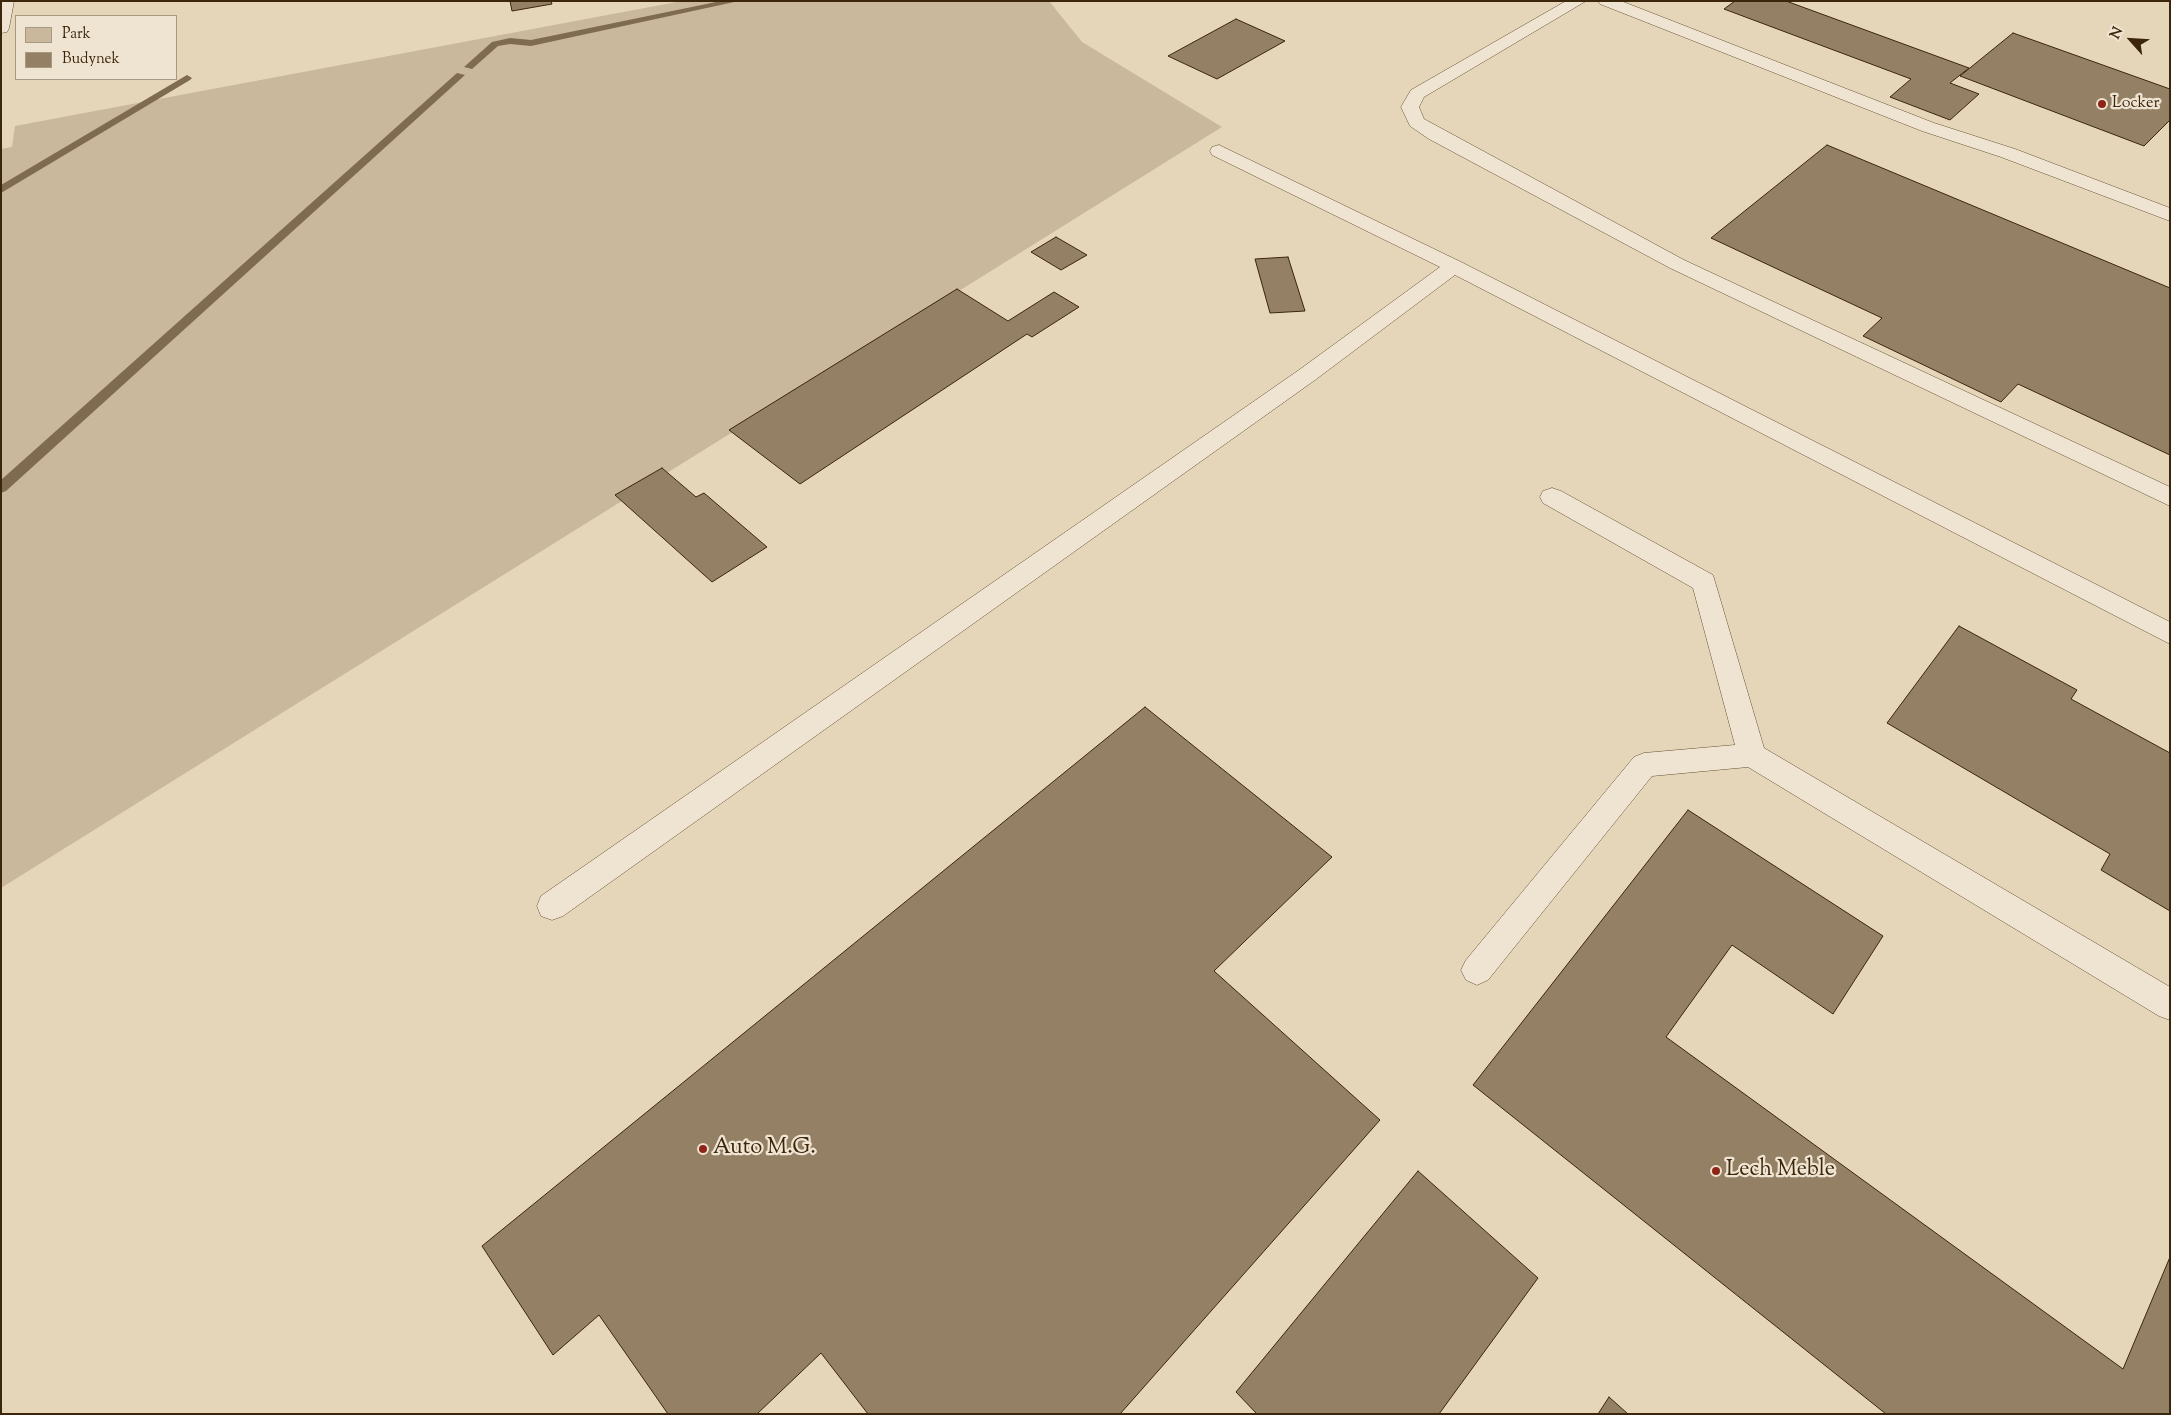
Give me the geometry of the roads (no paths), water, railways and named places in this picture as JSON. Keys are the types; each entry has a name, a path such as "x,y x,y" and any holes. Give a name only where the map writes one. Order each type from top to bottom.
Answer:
{"lane":[{"path":"1,28 6,1"},
{"path":"1578,1 1417,94 1410,107 1416,122 1436,135 1677,264 2170,497"},
{"path":"1606,1 1928,127 2008,153 2170,215"},
{"path":"1219,151 1454,266 2170,634"},
{"path":"552,906 1308,375 1454,266"},
{"path":"1552,496 1704,582 1752,756"},
{"path":"1477,970 1644,766 1752,756 2170,1005"}],"waterway":[{"path":"469,67 495,44 510,41 531,43 735,1"},
{"path":"1,488 460,75"},
{"path":"1,190 187,78"}],"place":[{"name":"Locker","path":"2102,104"},
{"name":"Auto M.G.","path":"703,1149"},
{"name":"Lech Meble","path":"1716,1171"}]}
